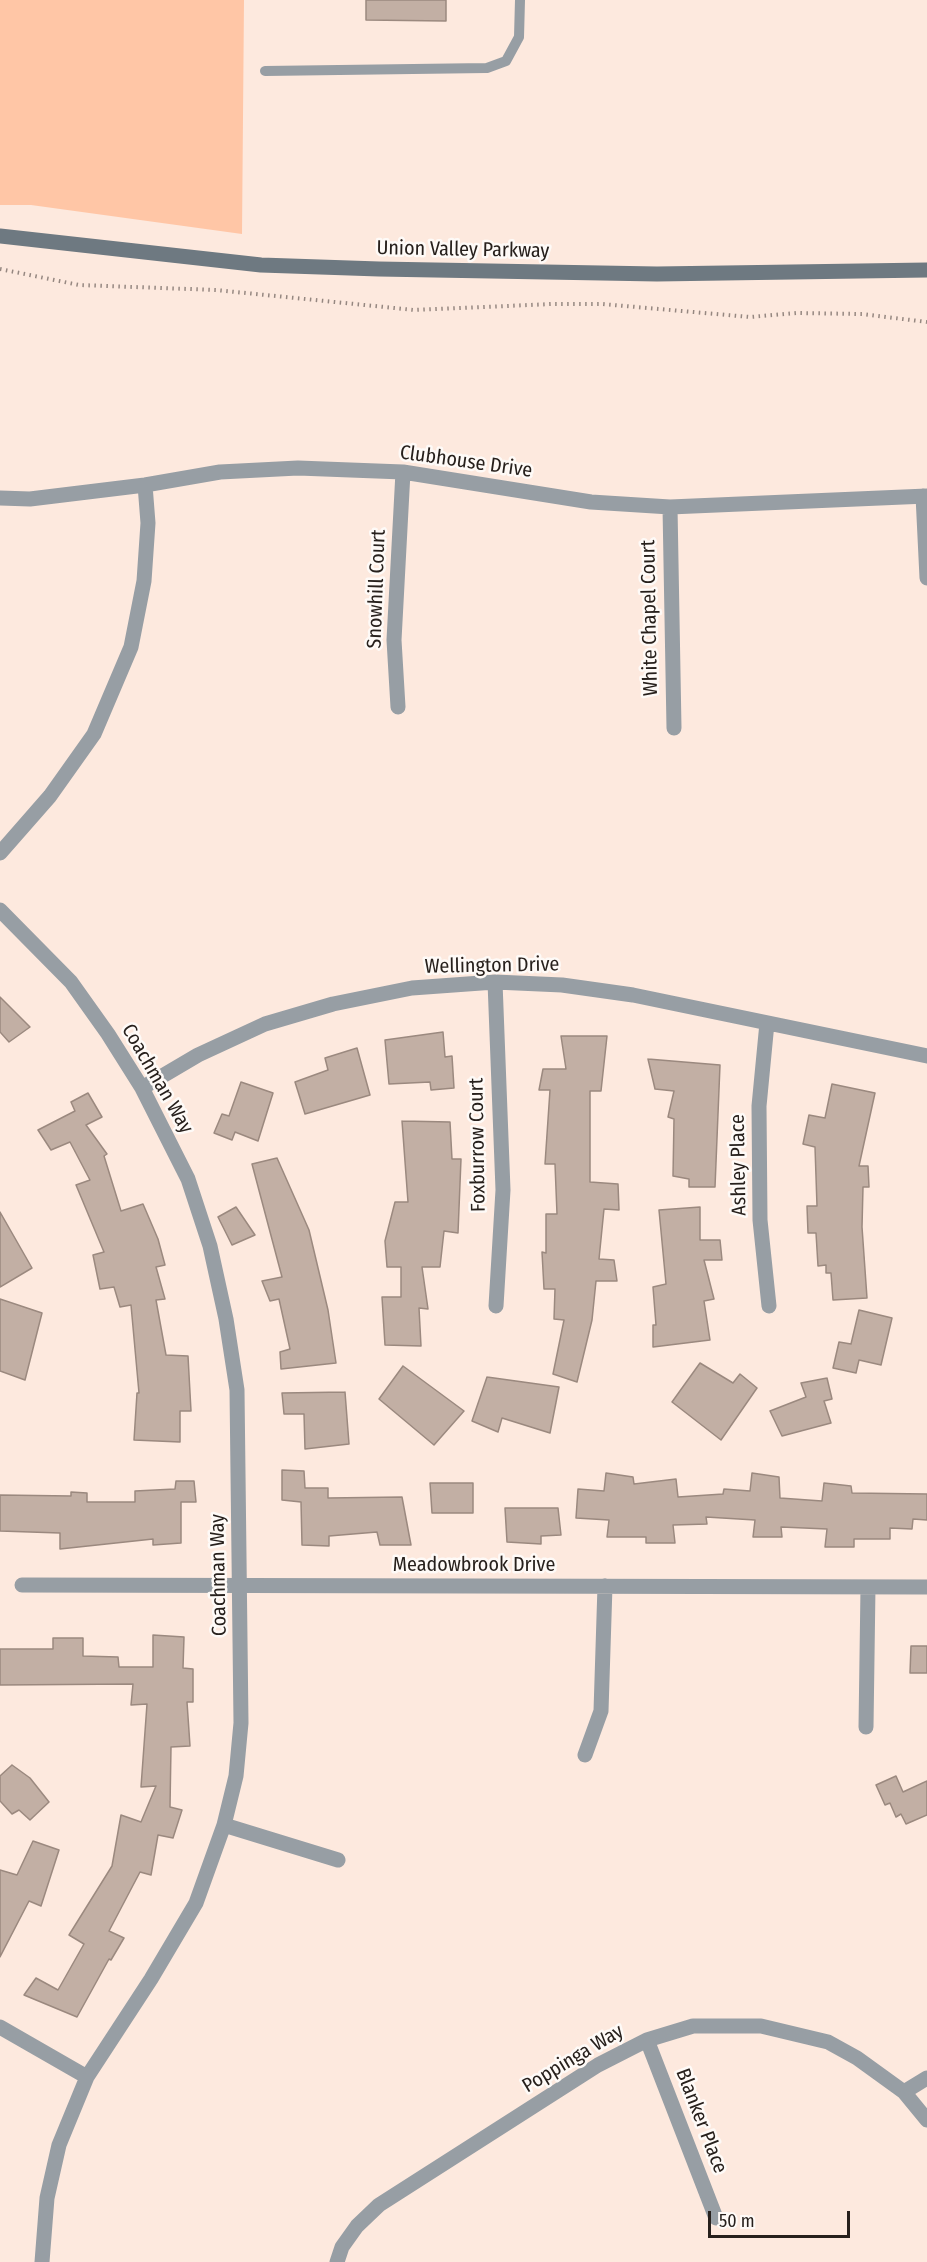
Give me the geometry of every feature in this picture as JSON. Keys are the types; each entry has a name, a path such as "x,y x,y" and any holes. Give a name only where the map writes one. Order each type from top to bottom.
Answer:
{"street":[{"name":"Union Valley Parkway","path":"0,236 250,264 379,269 657,274 927,270"},
{"name":"Clubhouse Drive","path":"0,498 30,499 145,485 220,472 298,468 404,472 591,502 670,507 925,496"},
{"name":"Snowhill Court","path":"398,706 394,640 404,472"},
{"path":"0,853 50,796 94,734 131,647 144,581 148,523 145,485"},
{"path":"925,496 927,578"},
{"name":"White Chapel Court","path":"670,507 674,728"},
{"name":"Coachman Way","path":"0,910 71,982 108,1034 142,1088 188,1179 210,1246 226,1318 237,1390 241,1723 236,1776 224,1825 196,1903 151,1979 87,2077 59,2145 47,2198 42,2262"},
{"name":"Wellington Drive","path":"142,1088 198,1055 265,1024 333,1004 412,988 495,982 562,985 633,995 927,1056"},
{"name":"Foxburrow Court","path":"495,982 503,1190 496,1306"},
{"name":"Ashley Place","path":"767,1023 759,1117 760,1220 769,1306"},
{"name":"Meadowbrook Drive","path":"22,1585 927,1587"},
{"path":"585,1755 601,1711 604,1586"},
{"path":"866,1728 868,1587"},
{"path":"224,1825 338,1860"},
{"name":"Poppinga Way","path":"337,2262 342,2247 357,2226 380,2205 598,2065 647,2040 693,2026 761,2026 828,2042 857,2058 904,2092 927,2120"},
{"path":"0,2027 87,2077"},
{"name":"Blanker Place","path":"647,2040 717,2218"},
{"path":"904,2092 927,2078"}],"lane":[{"path":"265,71 486,68 506,61 519,37 520,0"}],"path":[{"path":"0,269 79,285 216,290 414,310 602,304 750,317 796,313 862,314 927,322"}],"shaded area":[{"path":"0,0 244,0 242,234 31,205 0,205"}],"building":[{"path":"366,0 446,0 446,21 366,20"},
{"path":"0,997 30,1027 9,1042 0,1032"},
{"path":"443,1032 445,1057 452,1056 454,1088 431,1090 430,1082 389,1084 385,1040"},
{"path":"561,1036 607,1036 601,1091 590,1091 590,1182 618,1184 619,1210 604,1209 599,1259 614,1260 617,1281 596,1281 592,1320 577,1382 553,1374 564,1320 554,1319 555,1289 544,1289 542,1252 546,1253 546,1214 557,1214 555,1164 545,1164 550,1090 539,1090 543,1069 566,1069"},
{"path":"357,1048 370,1095 305,1114 295,1082 328,1070 325,1058"},
{"path":"648,1059 720,1065 715,1187 689,1187 689,1179 673,1176 674,1119 668,1117 674,1091 655,1089"},
{"path":"241,1082 273,1093 258,1141 235,1132 232,1140 214,1133 222,1114 229,1116"},
{"path":"832,1084 875,1093 859,1166 868,1166 869,1187 863,1187 862,1227 867,1298 833,1300 831,1273 826,1273 826,1265 818,1266 816,1233 808,1233 807,1206 817,1206 815,1147 803,1144 809,1115 825,1118"},
{"path":"88,1093 102,1117 86,1125 107,1154 104,1156 121,1211 143,1204 158,1239 165,1265 156,1267 165,1299 156,1300 166,1355 188,1356 191,1411 180,1411 180,1442 134,1440 137,1393 139,1393 131,1305 120,1307 114,1287 100,1289 93,1255 104,1252 76,1185 90,1180 70,1142 51,1150 38,1130 75,1111 71,1102"},
{"path":"402,1121 450,1122 452,1159 461,1159 458,1233 444,1231 440,1267 422,1267 428,1309 419,1308 421,1346 385,1345 382,1297 401,1297 401,1267 387,1267 385,1241 395,1202 408,1202"},
{"path":"277,1158 309,1230 328,1310 336,1363 281,1369 280,1352 290,1349 279,1299 270,1301 262,1281 282,1277 252,1164"},
{"path":"236,1207 255,1235 232,1245 218,1217"},
{"path":"700,1207 700,1240 720,1240 722,1260 704,1260 714,1299 704,1301 710,1340 653,1347 653,1325 656,1325 653,1287 666,1284 659,1210"},
{"path":"0,1212 32,1268 0,1287"},
{"path":"0,1299 42,1313 25,1380 0,1371"},
{"path":"859,1310 892,1318 881,1365 859,1360 856,1373 833,1368 839,1342 851,1344"},
{"path":"700,1363 733,1383 740,1374 757,1388 721,1440 672,1402"},
{"path":"403,1366 464,1411 434,1445 379,1399"},
{"path":"487,1377 559,1387 550,1433 502,1418 498,1432 472,1421"},
{"path":"827,1378 832,1399 824,1401 831,1423 782,1436 770,1411 806,1397 801,1383"},
{"path":"345,1392 349,1444 305,1449 304,1414 284,1414 282,1393"},
{"path":"282,1470 304,1471 305,1488 328,1488 328,1498 402,1497 411,1545 380,1545 377,1532 329,1536 329,1546 302,1545 301,1502 282,1500"},
{"path":"606,1473 633,1477 634,1484 676,1479 678,1497 723,1494 724,1489 750,1491 752,1473 779,1477 780,1498 822,1501 824,1483 851,1486 852,1493 927,1494 927,1520 913,1519 912,1529 890,1528 890,1539 854,1539 854,1547 825,1547 827,1529 781,1527 782,1537 753,1537 755,1520 706,1517 707,1524 673,1525 675,1543 646,1543 646,1537 607,1537 609,1520 576,1518 578,1489 604,1491"},
{"path":"176,1481 194,1481 196,1502 181,1502 181,1543 153,1545 153,1539 60,1549 60,1533 0,1531 0,1495 71,1496 71,1492 87,1493 87,1502 135,1502 135,1491 175,1489"},
{"path":"430,1483 473,1483 473,1513 432,1513"},
{"path":"505,1508 558,1508 561,1535 541,1536 541,1544 507,1542"},
{"path":"153,1635 184,1637 183,1668 193,1669 193,1702 187,1702 190,1746 171,1747 170,1807 182,1810 173,1838 158,1835 151,1875 140,1872 109,1931 124,1938 111,1960 109,1959 77,2017 24,1995 36,1978 58,1990 84,1944 69,1935 112,1866 121,1815 141,1822 156,1786 141,1787 147,1704 131,1705 133,1684 0,1685 0,1649 53,1649 53,1638 83,1638 83,1656 118,1657 119,1667 153,1667"},
{"path":"911,1646 927,1646 927,1673 910,1673"},
{"path":"12,1765 30,1778 49,1802 30,1820 19,1810 12,1814 0,1801 0,1776"},
{"path":"896,1776 903,1792 927,1781 927,1815 906,1824 901,1814 896,1817 890,1803 885,1805 876,1785"},
{"path":"33,1841 59,1850 41,1906 29,1901 0,1957 0,1870 17,1875"}]}
